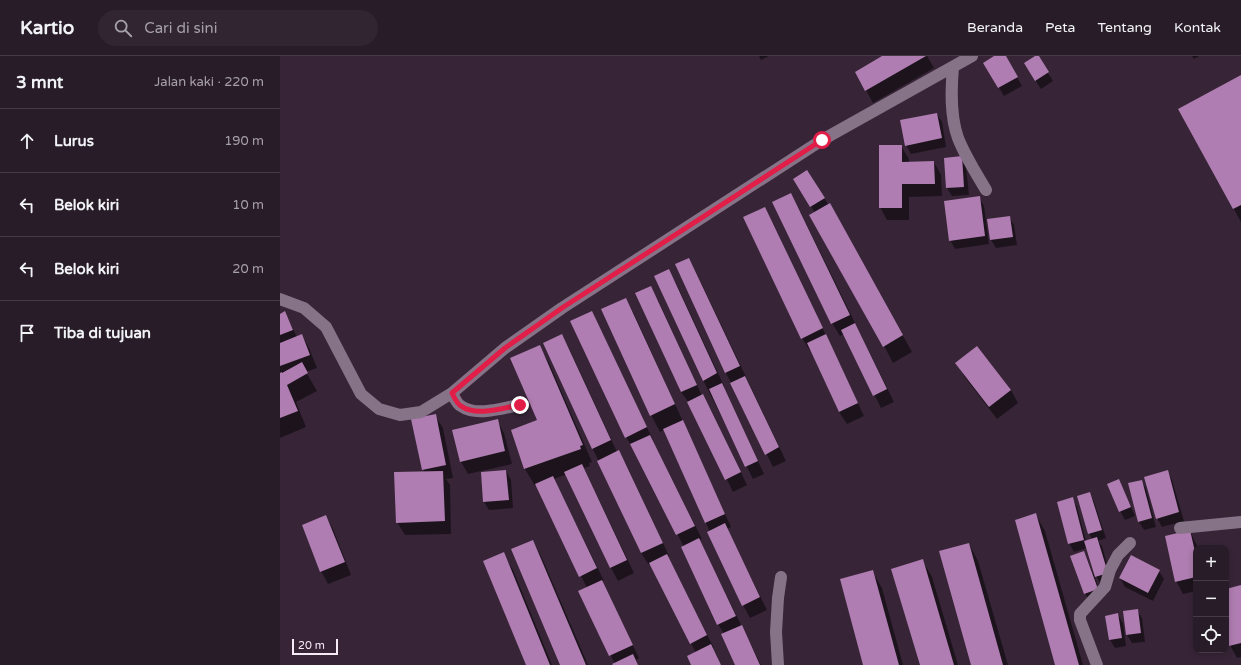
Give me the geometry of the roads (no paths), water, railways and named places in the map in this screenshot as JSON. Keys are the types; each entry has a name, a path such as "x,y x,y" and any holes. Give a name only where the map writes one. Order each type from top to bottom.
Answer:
{"street":[{"path":"280,299 304,308 326,327 361,394 379,409 400,415 421,412 452,393 505,348 562,308 822,140 972,56"},
{"path":"953,67 951,85 952,109 958,137 986,190"},
{"path":"452,393 459,406 468,410 487,411 520,405"},
{"path":"1180,528 1241,522"},
{"path":"1097,665 1080,620 1080,614 1105,587 1110,570 1118,555 1130,543"},
{"path":"778,665 776,632 781,578"}]}
